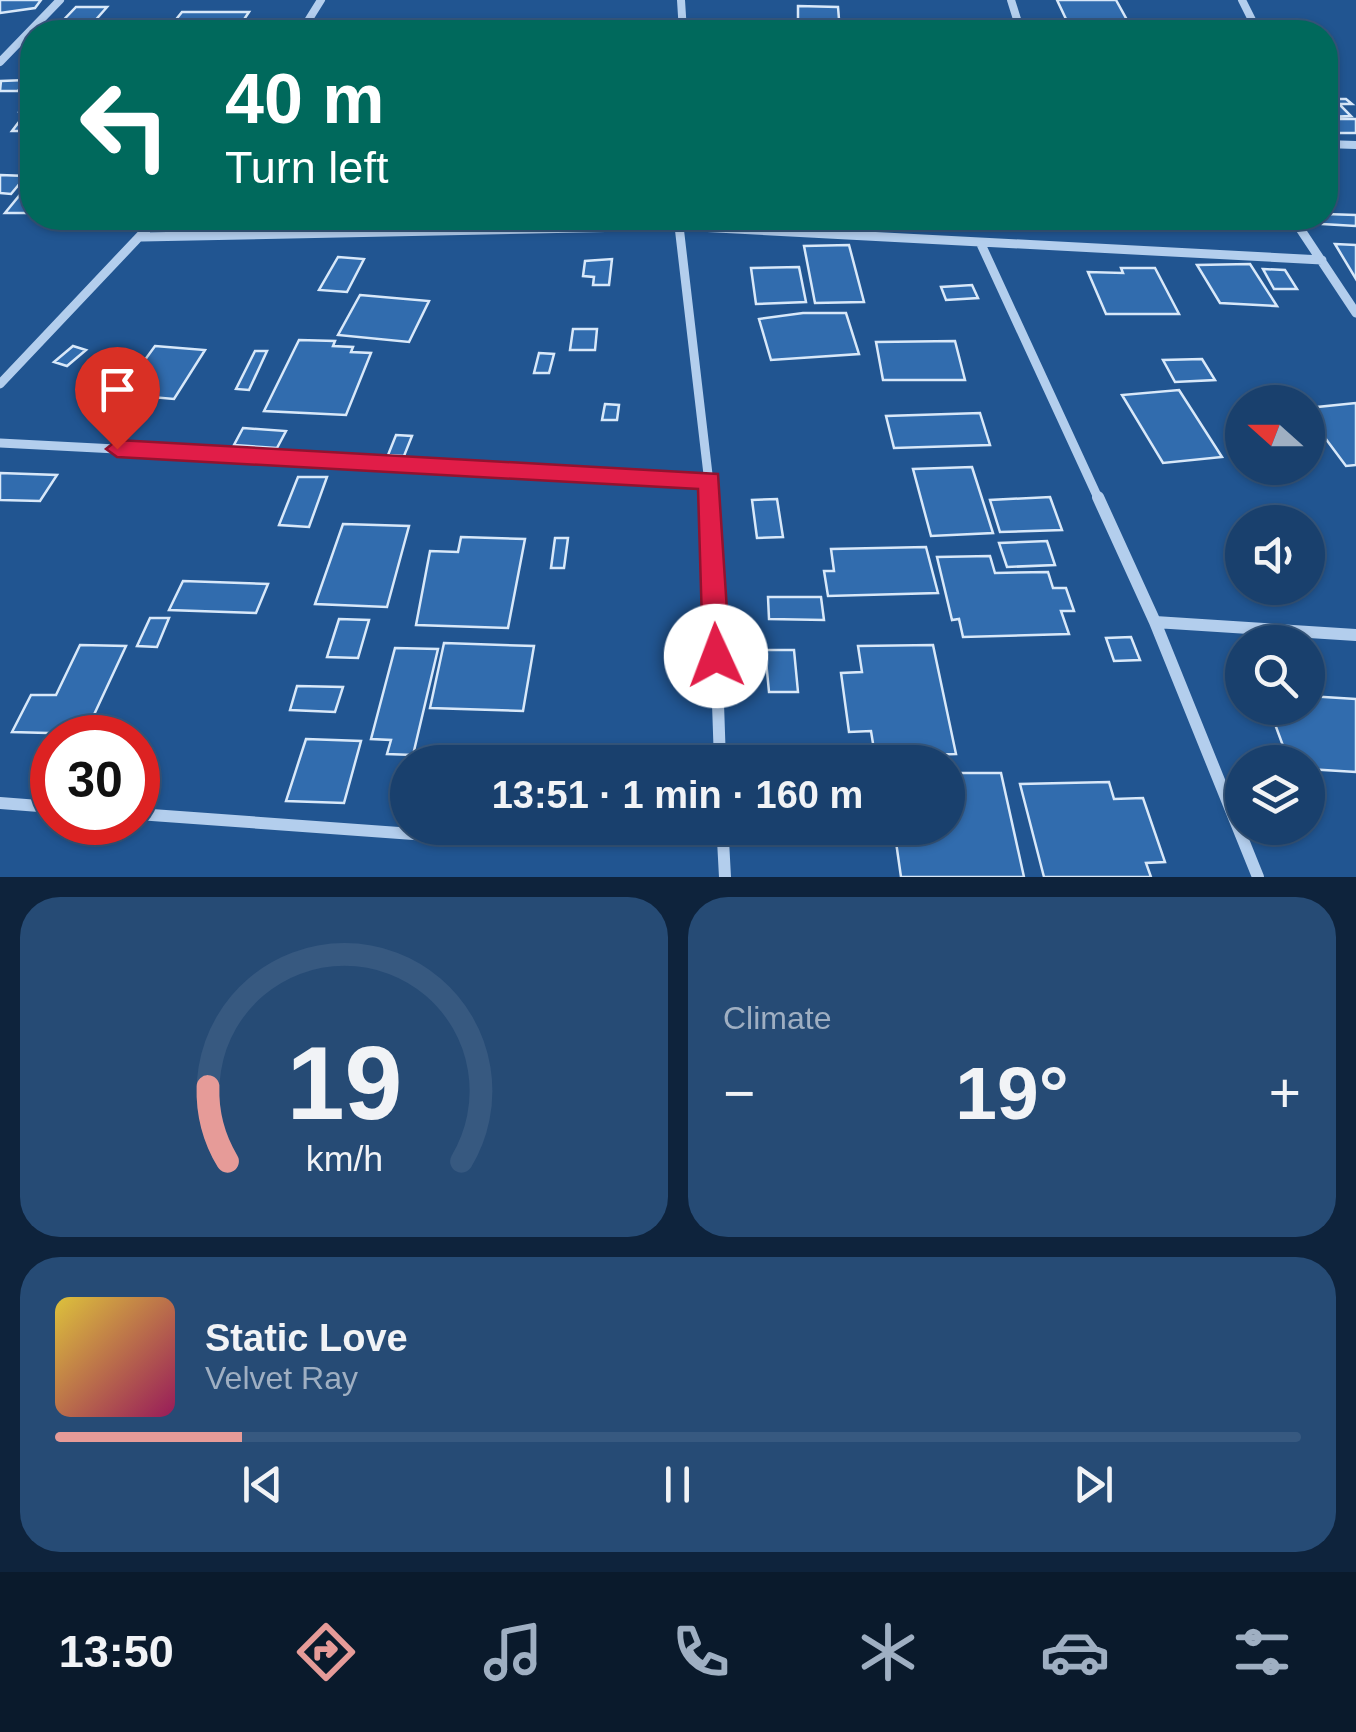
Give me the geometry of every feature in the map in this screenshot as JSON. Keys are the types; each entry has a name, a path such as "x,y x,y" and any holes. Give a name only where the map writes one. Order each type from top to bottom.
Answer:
{"street":[{"path":"41,20 60,0"},
{"path":"0,62 20,41"},
{"path":"0,384 148,230"},
{"path":"142,237 393,230"},
{"path":"680,230 710,480 719,745"},
{"path":"799,230 1322,260"},
{"path":"1302,230 1356,312"},
{"path":"980,242 1155,622 1258,877"},
{"path":"0,443 710,480"},
{"path":"1155,622 1356,634"},
{"path":"0,803 30,805"},
{"path":"160,816 390,832"},
{"path":"723,845 725,877"}],"building":[{"path":"0,0 41,0 35,8 0,13"},
{"path":"1057,0 1116,0 1127,20 1066,19"},
{"path":"798,6 838,7 839,20 798,20"},
{"path":"76,7 107,7 96,20 64,20"},
{"path":"182,12 249,12 244,20 176,20"},
{"path":"20,80 20,88 0,91 1,81"},
{"path":"1338,99 1352,104 1339,104 1351,116 1338,116"},
{"path":"1338,119 1356,119 1356,133 1338,133"},
{"path":"0,175 20,176 20,183 11,194 0,193"},
{"path":"20,195 20,213 5,213"},
{"path":"1338,214 1356,215 1356,226 1338,225"},
{"path":"1335,244 1356,245 1356,279"},
{"path":"849,245 864,302 815,303 804,246"},
{"path":"338,257 364,259 347,292 319,290"},
{"path":"612,259 609,285 593,285 594,277 583,276 585,261"},
{"path":"1250,264 1277,306 1220,303 1197,265"},
{"path":"799,267 806,302 756,304 751,268"},
{"path":"1121,268 1155,268 1179,314 1106,314 1088,272 1123,273"},
{"path":"1263,269 1285,270 1297,289 1274,289"},
{"path":"972,285 978,298 946,300 941,287"},
{"path":"360,295 429,301 409,342 338,335"},
{"path":"846,313 859,354 771,360 759,319"},
{"path":"573,329 597,329 595,350 570,350"},
{"path":"299,340 335,341 333,346 371,353 346,415 264,411"},
{"path":"955,341 965,380 883,380 876,342"},
{"path":"73,346 86,350 67,366 54,362"},
{"path":"155,346 205,350 174,399 140,396 133,406 113,404"},
{"path":"255,351 267,351 249,390 236,389"},
{"path":"539,353 554,354 549,373 534,373"},
{"path":"1202,359 1215,380 1175,382 1163,360"},
{"path":"1179,390 1222,457 1163,463 1122,395"},
{"path":"1356,403 1356,465 1346,466 1325,438 1325,406"},
{"path":"605,404 619,405 617,420 602,420"},
{"path":"980,413 990,445 894,448 886,416"},
{"path":"243,428 286,431 277,448 234,445"},
{"path":"396,435 412,436 404,456 388,455"},
{"path":"972,467 993,533 931,536 913,469"},
{"path":"0,473 57,475 40,501 0,500"},
{"path":"298,477 327,477 309,527 279,525"},
{"path":"1050,497 1062,530 1000,532 990,500"},
{"path":"777,499 783,537 757,538 752,500"},
{"path":"343,524 409,526 387,607 315,604"},
{"path":"461,537 525,539 508,628 416,625 430,551 458,552"},
{"path":"555,538 568,538 564,568 551,568"},
{"path":"1047,541 1055,565 1007,567 999,543"},
{"path":"926,547 938,593 828,596 824,571 834,571 831,549"},
{"path":"990,556 995,573 1048,572 1053,588 1066,588 1074,611 1061,611 1069,634 963,637 959,619 952,620 937,557"},
{"path":"183,581 268,584 256,613 169,610"},
{"path":"768,597 821,597 824,620 769,619"},
{"path":"150,618 169,618 157,647 137,646"},
{"path":"339,619 369,620 358,658 327,657"},
{"path":"1131,637 1140,660 1114,661 1106,638"},
{"path":"444,643 534,646 523,711 430,708"},
{"path":"80,645 126,646 94,715 30,715 30,732 12,732 31,695 56,695"},
{"path":"933,645 954,745 873,745 871,731 849,732 841,673 862,672 858,646"},
{"path":"395,648 438,649 415,745 390,745 387,754 391,740 371,739"},
{"path":"765,650 794,650 798,692 769,692"},
{"path":"297,686 343,687 335,712 290,710"},
{"path":"1325,697 1356,699 1356,772 1325,770 1325,745 1283,745 1275,725 1325,725"},
{"path":"306,739 361,741 344,803 286,801"},
{"path":"965,773 1001,773 1024,877 901,877 896,845 965,845"},
{"path":"1109,782 1114,799 1143,798 1165,862 1146,863 1151,877 1044,877 1020,784"}],"route":[{"path":"117,449 710,480 716,656"}]}
